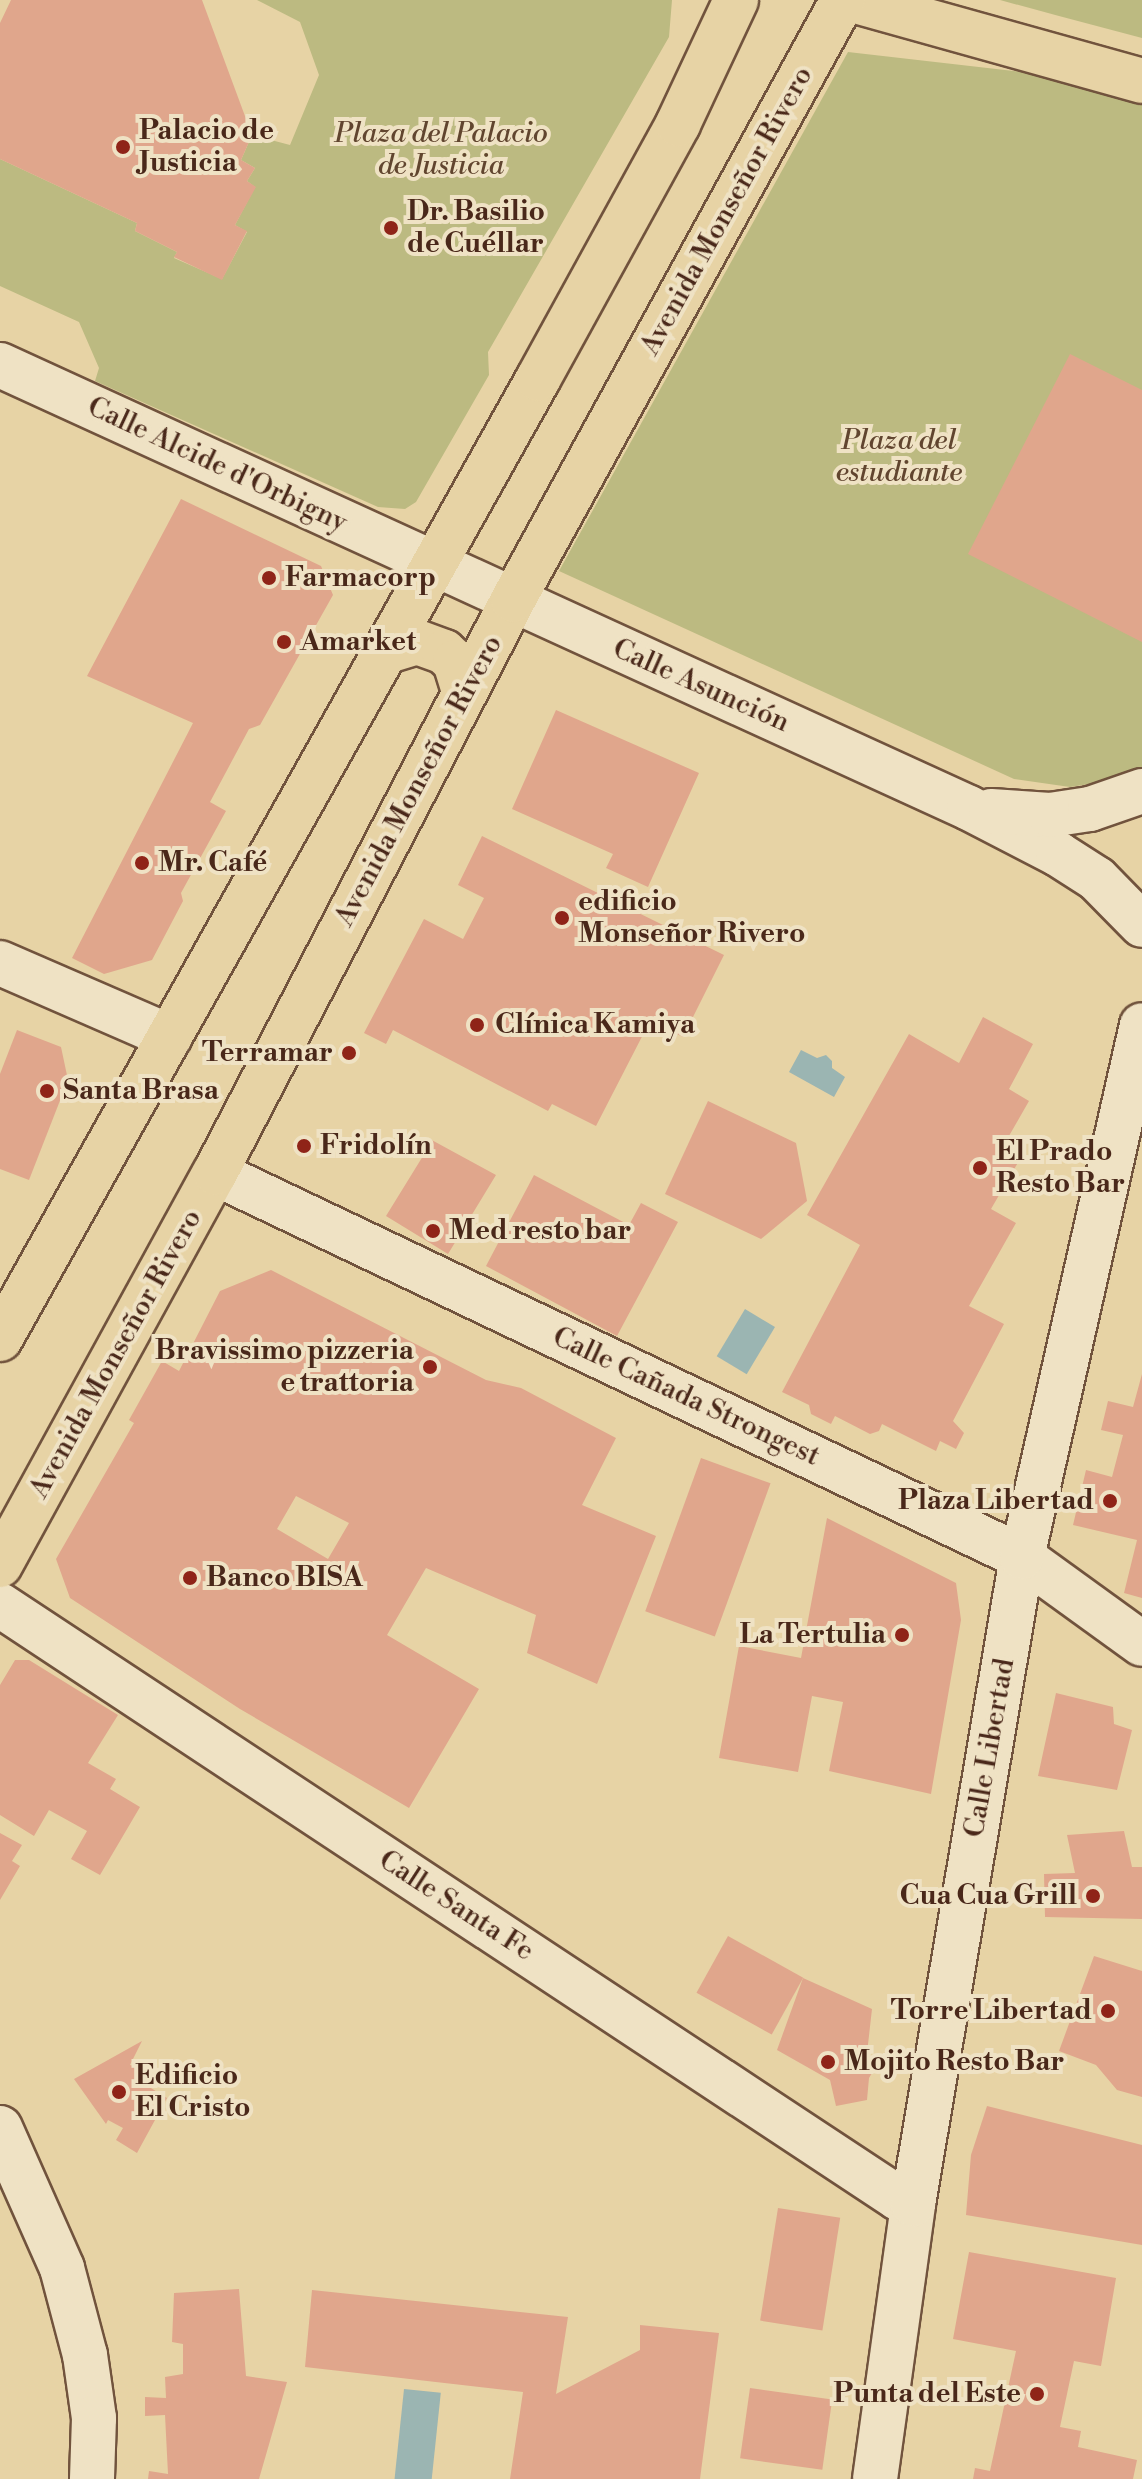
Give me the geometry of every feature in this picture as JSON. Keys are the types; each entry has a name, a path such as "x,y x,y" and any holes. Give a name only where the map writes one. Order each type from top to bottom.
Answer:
{"main road":[{"path":"0,1339 388,651 678,124 736,0"},
{"name":"Avenida Monseñor Rivero","path":"0,1565 215,1173 513,600 843,0"},
{"path":"852,0 1142,81"},
{"path":"388,651 417,642 444,652 455,662 464,691"}],"street":[{"name":"Calle Alcide d'Orbigny","path":"0,365 434,564"},
{"name":"Calle Asunción","path":"434,564 969,808 1058,854 1097,879 1142,925"},
{"name":"Calle Asunción","path":"969,808 1050,815 1090,809 1142,791"},
{"path":"0,963 170,1037"},
{"name":"Calle Libertad","path":"875,2479 913,2204 1022,1557 1142,1025"},
{"name":"Calle Cañada Strongest","path":"215,1173 1022,1557 1142,1644"},
{"name":"Calle Santa Fe","path":"0,1605 898,2198 913,2204"},
{"path":"0,2128 66,2283 85,2355 94,2418 92,2479"}],"green space":[{"name":"Plaza del Palacio de Justicia","path":"257,0 672,0 669,37 488,352 489,375 416,502 405,509 378,507 95,381 99,368 79,322 0,286 0,159 137,223 135,231 177,252 174,258 222,279 247,232 235,225 255,187 247,181 255,168 241,160 252,135 290,145 319,75 300,22"},
{"path":"1000,0 1142,0 1142,38 1059,16"},
{"name":"Plaza del estudiante","path":"848,52 1031,73 1142,100 1142,767 1109,781 1070,787 1014,779 559,571"}],"water":[{"path":"801,1050 817,1058 826,1055 832,1061 832,1068 845,1077 834,1097 789,1072"},
{"path":"745,1309 775,1327 747,1374 717,1356"},
{"path":"404,2389 441,2393 432,2479 395,2479"}],"building":[{"name":"Palacio de Justicia","path":"11,0 202,0 252,135 241,160 255,168 247,181 256,187 235,225 247,231 222,280 174,257 177,252 135,231 137,223 0,159 0,23"},
{"path":"1070,354 1142,390 1142,642 968,554"},
{"path":"181,499 321,566 333,595 260,725 249,729 210,802 226,811 181,893 183,901 152,960 104,974 72,958 193,723 87,676"},
{"path":"556,710 699,773 648,887 606,868 613,854 512,809"},
{"path":"482,836 724,955 683,1037 650,1021 596,1126 552,1104 548,1111 393,1030 386,1044 364,1033 424,919 463,939 484,898 458,885"},
{"path":"983,1017 1033,1044 1009,1089 1029,1101 1002,1148 1020,1159 991,1209 1016,1223 969,1306 1004,1324 953,1421 964,1433 956,1449 940,1441 936,1451 882,1424 879,1431 870,1434 835,1416 831,1424 811,1414 809,1405 782,1392 860,1245 807,1215 909,1034 959,1063"},
{"path":"17,1030 61,1047 68,1080 29,1180 0,1169 0,1074"},
{"path":"708,1101 796,1143 807,1201 761,1239 665,1194"},
{"path":"428,1138 496,1175 448,1254 386,1216 423,1156 419,1153"},
{"path":"534,1175 629,1225 641,1203 678,1222 617,1336 486,1266"},
{"path":"271,1270 486,1380 521,1388 616,1438 582,1505 656,1536 597,1684 527,1653 536,1615 426,1568 387,1635 479,1689 409,1808 240,1709 70,1598 56,1559 134,1423 129,1420 162,1361 179,1371 220,1291","holes":["296,1496 349,1523 328,1559 277,1529"]},
{"name":"Plaza Libertad","path":"1142,1374 1142,1598 1124,1593 1137,1540 1073,1525 1086,1470 1112,1477 1123,1435 1101,1430 1108,1401 1133,1407"},
{"path":"701,1458 771,1483 715,1636 645,1611"},
{"path":"827,1518 956,1583 961,1620 931,1794 829,1771 843,1702 812,1696 798,1772 719,1758 739,1646 801,1658"},
{"path":"15,1660 29,1660 118,1715 88,1763 116,1779 110,1789 140,1807 100,1875 71,1859 87,1831 49,1810 34,1836 0,1815 0,1685"},
{"path":"1056,1693 1113,1707 1114,1724 1132,1730 1117,1790 1038,1776"},
{"name":"Cua Cua Grill","path":"1124,1831 1132,1867 1142,1867 1142,1919 1045,1917 1044,1874 1075,1873 1067,1835"},
{"path":"0,1833 22,1845 12,1861 20,1866 0,1900"},
{"path":"728,1936 803,1978 772,2035 696,1993"},
{"name":"Torre Libertad","path":"1094,1956 1142,1971 1142,2097 1117,2090 1096,2065 1059,2051"},
{"path":"803,1978 872,2009 866,2062 875,2068 869,2078 867,2100 836,2106 830,2080 777,2050"},
{"name":"Edificio El Cristo","path":"142,2041 130,2065 141,2068 148,2078 146,2085 167,2098 137,2153 116,2140 123,2128 108,2120 106,2124 74,2079"},
{"path":"987,2106 1142,2145 1142,2245 966,2215 971,2155"},
{"path":"778,2208 840,2218 822,2330 760,2321"},
{"path":"969,2252 1116,2278 1101,2366 1074,2361 1060,2427 1081,2431 1078,2447 1137,2460 1133,2479 973,2479 975,2468 990,2471 1016,2351 953,2339"},
{"path":"239,2289 246,2376 287,2382 259,2479 148,2479 149,2471 168,2474 165,2415 145,2416 145,2397 166,2398 165,2377 183,2374 183,2344 172,2342 174,2293"},
{"path":"312,2290 568,2317 556,2394 640,2350 640,2325 719,2333 700,2479 510,2479 523,2392 305,2367"},
{"path":"750,2388 832,2400 822,2470 740,2458"}],"place":[{"name":"Palacio de Justicia","path":"123,147"},
{"name":"Dr. Basilio de Cuéllar","path":"391,228"},
{"name":"Farmacorp","path":"269,578"},
{"name":"Amarket","path":"284,642"},
{"name":"Mr. Café","path":"142,863"},
{"name":"edificio Monseñor Rivero","path":"562,918"},
{"name":"Clínica Kamiya","path":"477,1025"},
{"name":"Terramar","path":"349,1053"},
{"name":"Santa Brasa","path":"47,1091"},
{"name":"Fridolín","path":"304,1146"},
{"name":"El Prado Resto Bar","path":"980,1168"},
{"name":"Med resto bar","path":"433,1231"},
{"name":"Bravissimo pizzeria e trattoria","path":"430,1367"},
{"name":"Plaza Libertad","path":"1110,1501"},
{"name":"Banco BISA","path":"190,1578"},
{"name":"La Tertulia","path":"902,1635"},
{"name":"Cua Cua Grill","path":"1093,1896"},
{"name":"Torre Libertad","path":"1108,2011"},
{"name":"Mojito Resto Bar","path":"828,2062"},
{"name":"Edificio El Cristo","path":"119,2092"},
{"name":"Punta del Este","path":"1037,2394"}]}
